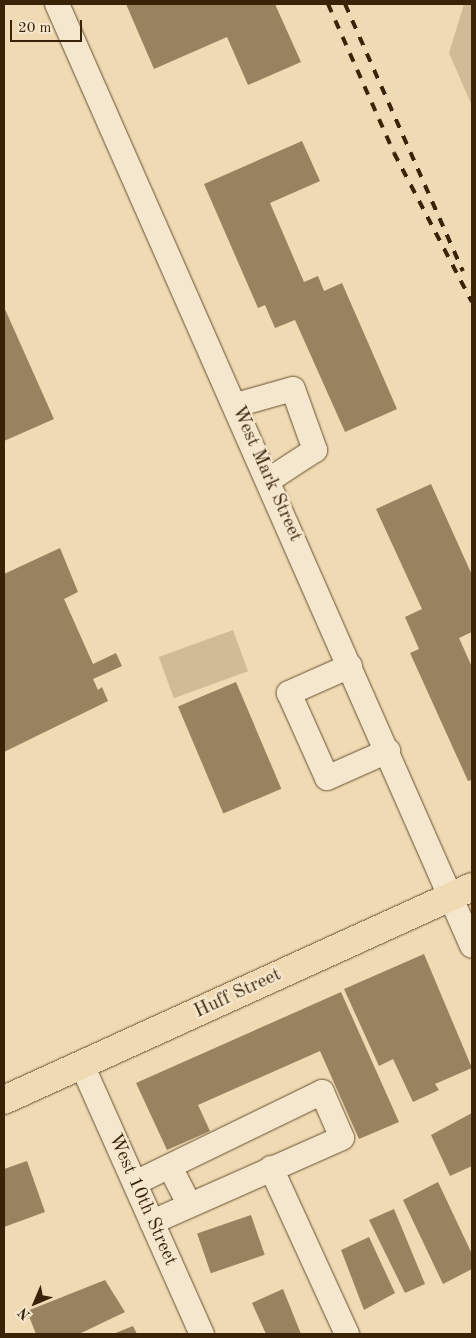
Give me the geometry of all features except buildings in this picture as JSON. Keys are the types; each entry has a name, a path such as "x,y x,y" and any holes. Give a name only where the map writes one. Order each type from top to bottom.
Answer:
{"main road":[{"name":"Huff Street","path":"4,1100 462,892"}],"street":[{"name":"West Mark Street","path":"57,4 388,751 462,892 472,946"},
{"path":"236,405 293,389 315,450 269,480"},
{"path":"350,666 289,693 327,778 388,751"},
{"name":"West 10th Street","path":"82,1066 202,1334"},
{"path":"134,1183 322,1092 342,1138 189,1204 152,1222"},
{"path":"170,1167 189,1204"},
{"path":"271,1168 347,1334"}],"shaded area":[{"path":"464,4 472,4 472,106 449,53"},
{"path":"233,630 248,671 174,698 159,657"}],"railway":[{"path":"328,4 394,153 472,302"},
{"path":"345,4 463,271"}]}
